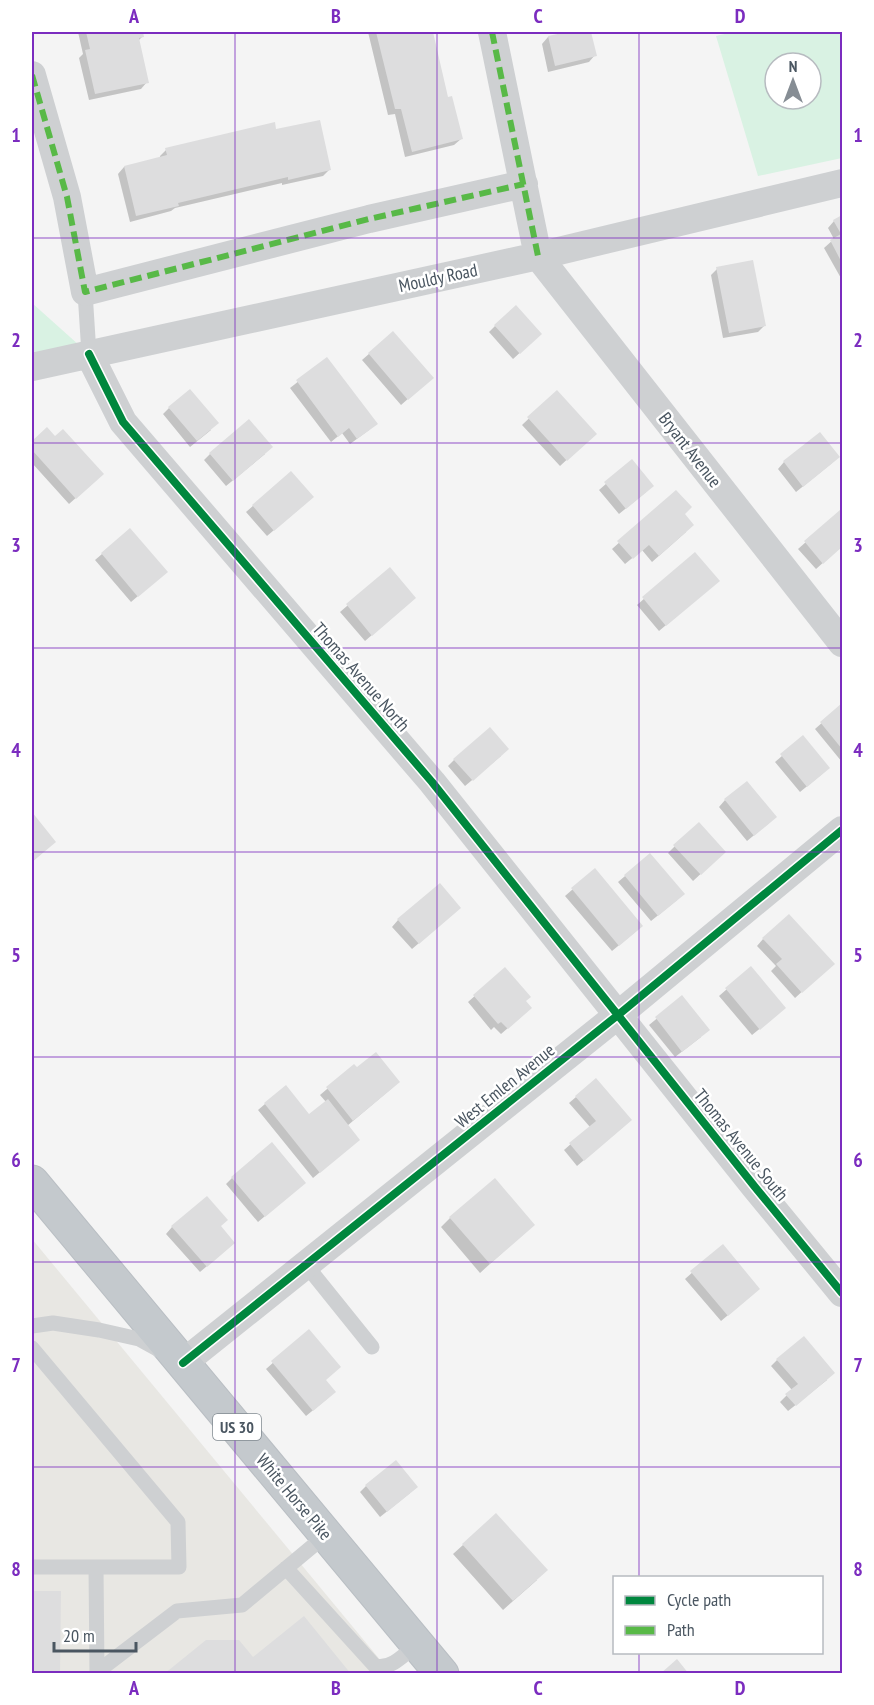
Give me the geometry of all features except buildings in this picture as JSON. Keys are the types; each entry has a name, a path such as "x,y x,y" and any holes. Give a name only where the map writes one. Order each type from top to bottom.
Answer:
{"highway":[{"name":"White Horse Pike","path":"32,1182 442,1674"}],"street":[{"path":"492,32 538,256"},
{"path":"32,75 67,197 85,292 369,219 524,184"},
{"name":"Mouldy Road","path":"32,368 538,256 843,183"},
{"name":"Bryant Avenue","path":"538,256 843,643"},
{"name":"Thomas Avenue North","path":"89,354 123,422 432,782 618,1015"},
{"name":"West Emlen Avenue","path":"183,1363 618,1015 843,830"},
{"name":"Thomas Avenue South","path":"618,1015 843,1293"}],"lane":[{"path":"85,292 89,354"},
{"path":"306,1264 372,1347"},
{"path":"32,1326 53,1323 139,1339 183,1363"},
{"path":"32,1348 178,1522 179,1567 32,1567"},
{"path":"97,1673 177,1611 242,1605 326,1535"},
{"path":"96,1567 97,1673"},
{"path":"286,1568 375,1666 381,1668 388,1666 417,1644"}],"shaded area":[{"path":"32,1239 391,1673 32,1673"}],"green space":[{"path":"733,32 842,32 842,158 758,176 716,36"},
{"path":"32,303 89,354 32,367"}],"marked path":[{"path":"492,32 538,256"},
{"path":"32,75 67,197 85,292 369,219 524,184"}],"cycle path":[{"path":"89,354 123,422 432,782 842,1293"},
{"path":"183,1363 618,1015 842,830"}]}
